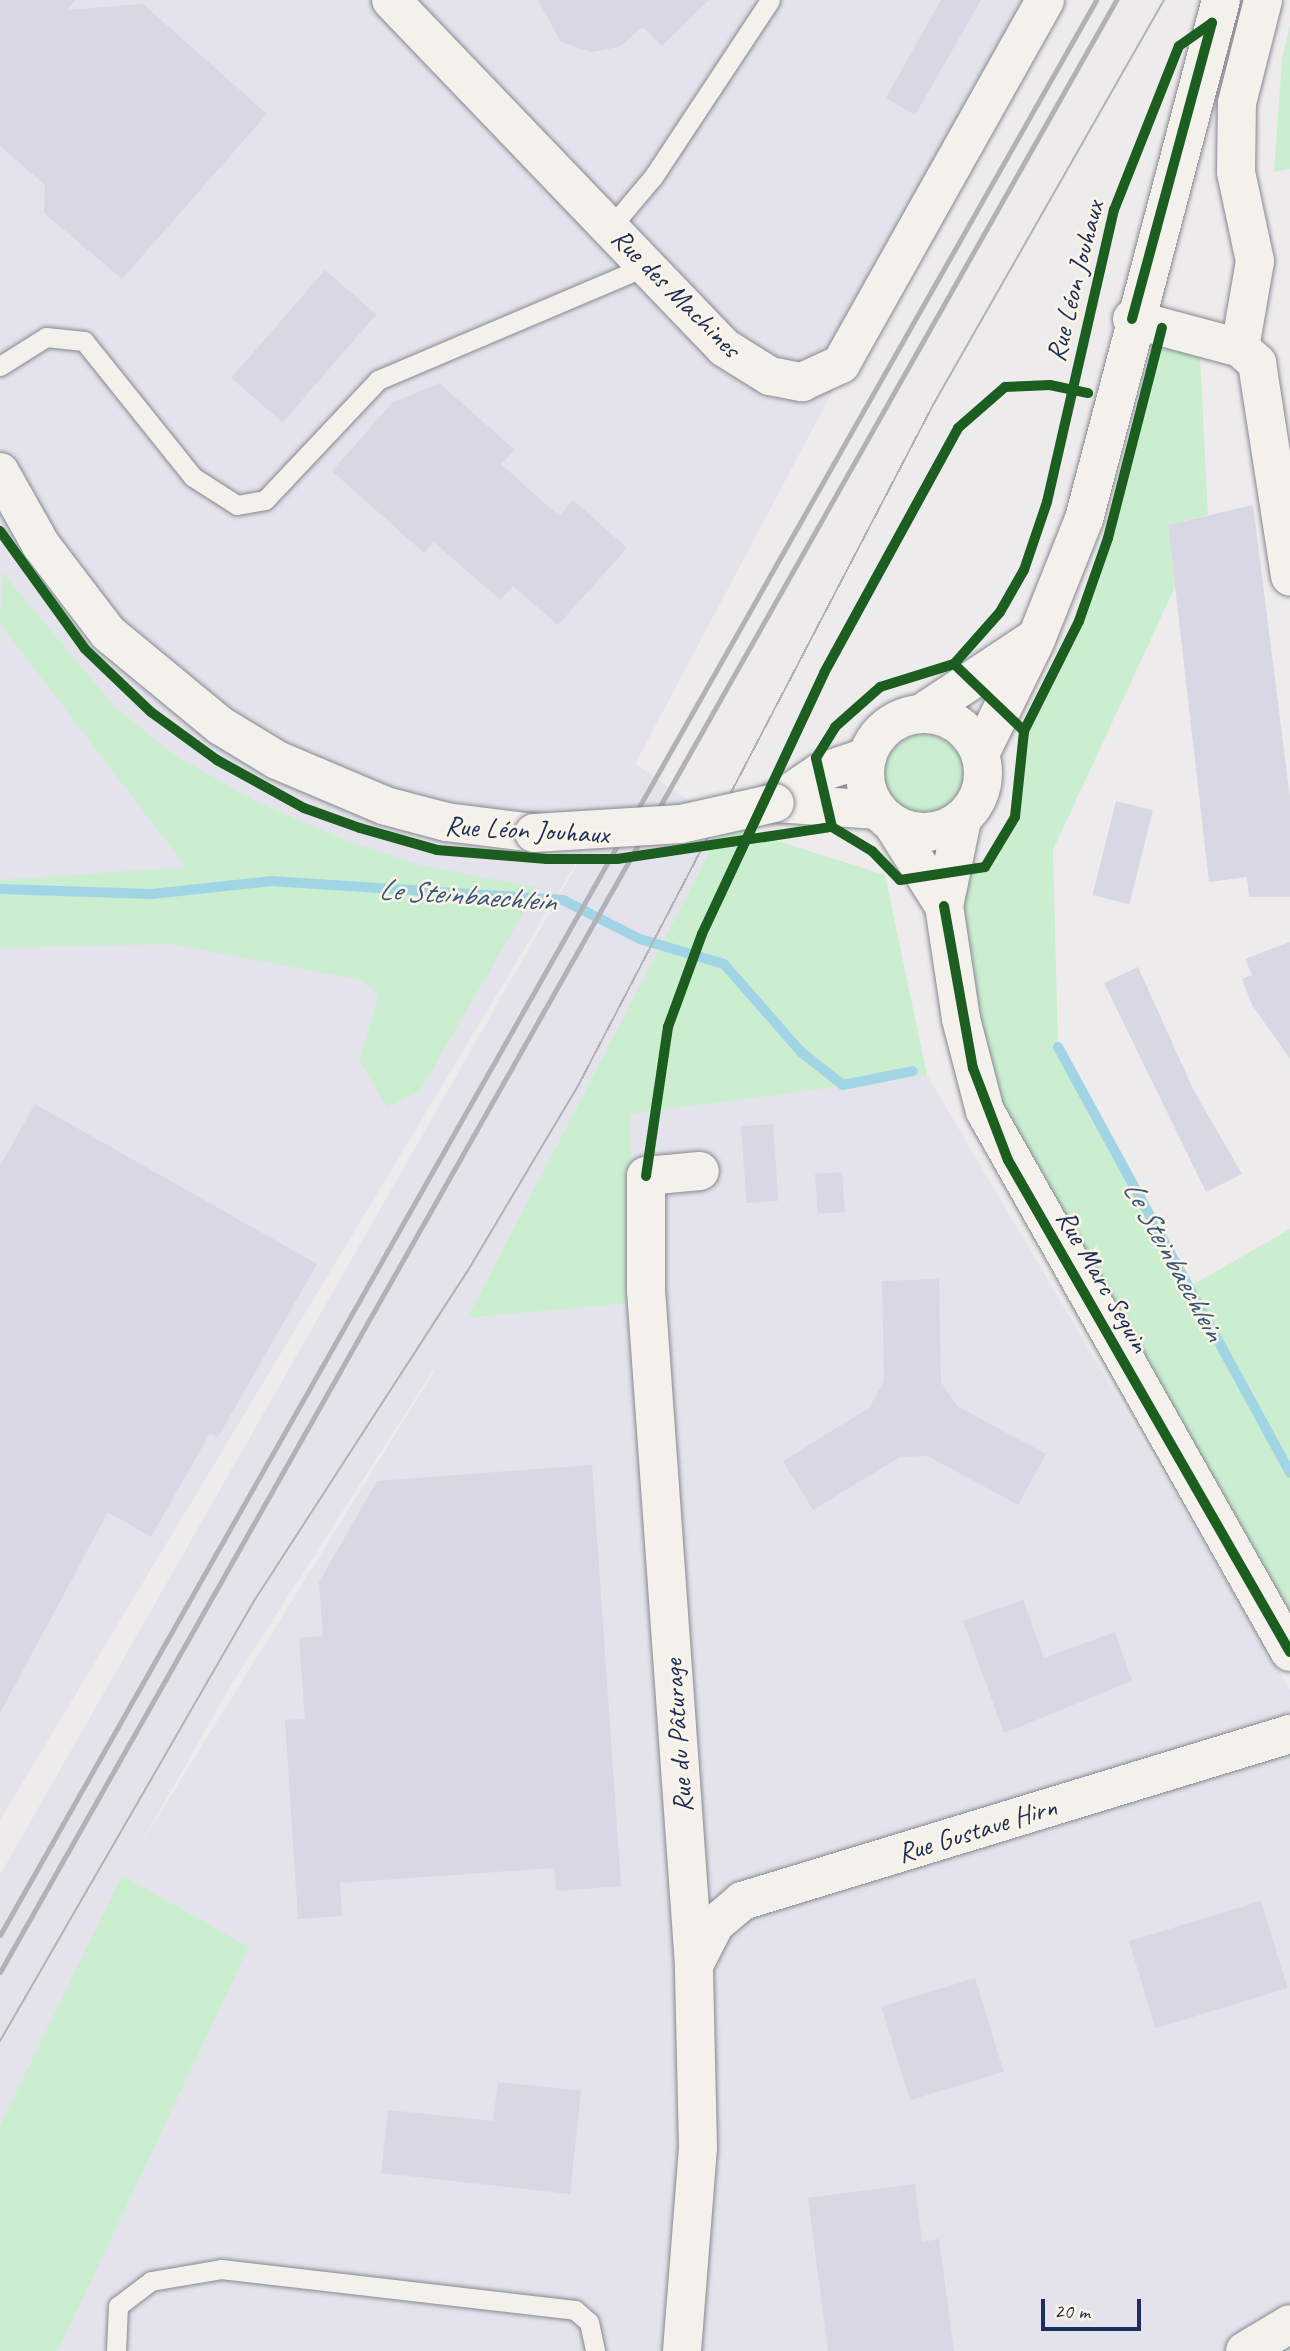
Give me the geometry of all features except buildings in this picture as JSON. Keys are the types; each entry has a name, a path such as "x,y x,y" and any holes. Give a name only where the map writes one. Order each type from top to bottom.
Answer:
{"street":[{"name":"Rue des Machines","path":"391,0 610,228 644,267 725,348 770,376 802,382 841,364 1045,0"},
{"path":"1037,637 922,713 887,726 867,757 868,794 885,817 927,833 962,820 982,789 981,752 1037,637 1084,519 1132,319 1220,0"},
{"path":"1240,348 1255,261 1236,172 1235,126 1264,0"},
{"path":"1132,319 1240,348 1250,354 1262,379 1290,576"},
{"name":"Rue Léon Jouhaux","path":"0,472 41,545 108,633 221,726 277,760 386,806 446,822 534,832 681,824 775,803 885,817"},
{"path":"922,713 957,723 981,752"},
{"name":"Rue Léon Jouhaux","path":"775,803 819,773 867,757"},
{"name":"Rue Marc Seguin","path":"885,817 944,906"},
{"name":"Rue Marc Seguin","path":"962,820 944,906 961,1019 997,1136 1290,1653"},
{"name":"Rue du Pâturage","path":"682,2351 698,2148 694,1965 646,1290 646,1176 700,1171"},
{"name":"Rue Gustave Hirn","path":"694,1965 715,1924 743,1901 1290,1734"},
{"path":"686,1856 716,1889 743,1901"},
{"path":"1245,2351 1290,2324"}],"lane":[{"path":"610,228 653,177 770,0"},
{"path":"0,366 46,337 84,341 193,477 237,505 265,500 378,380 644,267"},
{"path":"116,2351 118,2305 151,2281 221,2269 575,2310 589,2322 595,2351"}],"shaded area":[{"path":"0,0 1040,0 635,764 724,824 467,1318 633,1303 629,1114 927,1075 1290,1690 1290,2351 58,2351 249,1947 122,1875 0,2125 0,1875 611,805 0,1820","holes":["435,1370 138,1849 231,1685"]}],"green space":[{"path":"1290,25 1290,169 1274,172 1282,59"},
{"path":"1162,328 1199,338 1208,515 1168,525 1175,587 1053,850 1058,1047 1189,1287 1290,1229 1290,1653 1008,1160 950,872 985,867 1015,817 1024,731 1079,621 1108,538"},
{"path":"2,572 114,706 173,754 255,801 345,840 416,864 538,888 419,1092 387,1107 359,1060 379,995 361,980 170,944 0,948 0,880 186,867 0,624"},
{"path":"924,735 940,738 954,747 963,761 966,777 963,793 954,807 940,816 924,819 908,816 894,807 885,793 882,777 885,761 894,747 908,738"},
{"path":"724,824 885,875 927,1075 630,1114 633,1303 467,1318"},
{"path":"122,1875 249,1947 58,2351 0,2351 0,2125"}],"waterway":[{"name":"Le Steinbaechlein","path":"0,889 152,894 271,881 563,900 640,939 724,964 801,1052 843,1085 913,1071"},
{"name":"Le Steinbaechlein","path":"1058,1047 1290,1473"}],"tram line":[{"path":"0,2041 254,1601 467,1272 579,1084 933,405 1164,0"}],"railway":[{"path":"0,1935 1096,0"},
{"path":"0,1972 1116,0"}],"cycle path":[{"path":"1132,319 1212,23"},
{"path":"832,827 816,758 835,727 880,687 954,664 1000,612 1024,570 1047,502 1114,210 1179,46 1212,23"},
{"path":"0,531 85,649 151,712 217,760 304,808 360,828 437,850 547,859 617,859 832,827 872,851 900,880 985,867 1015,817 1024,731 1079,621 1108,538 1162,328"},
{"path":"646,1176 668,1027 702,934 824,673 958,428 1005,387 1050,385 1088,393"},
{"path":"954,664 1024,731"},
{"path":"944,906 973,1068 1008,1160 1290,1652"}]}
